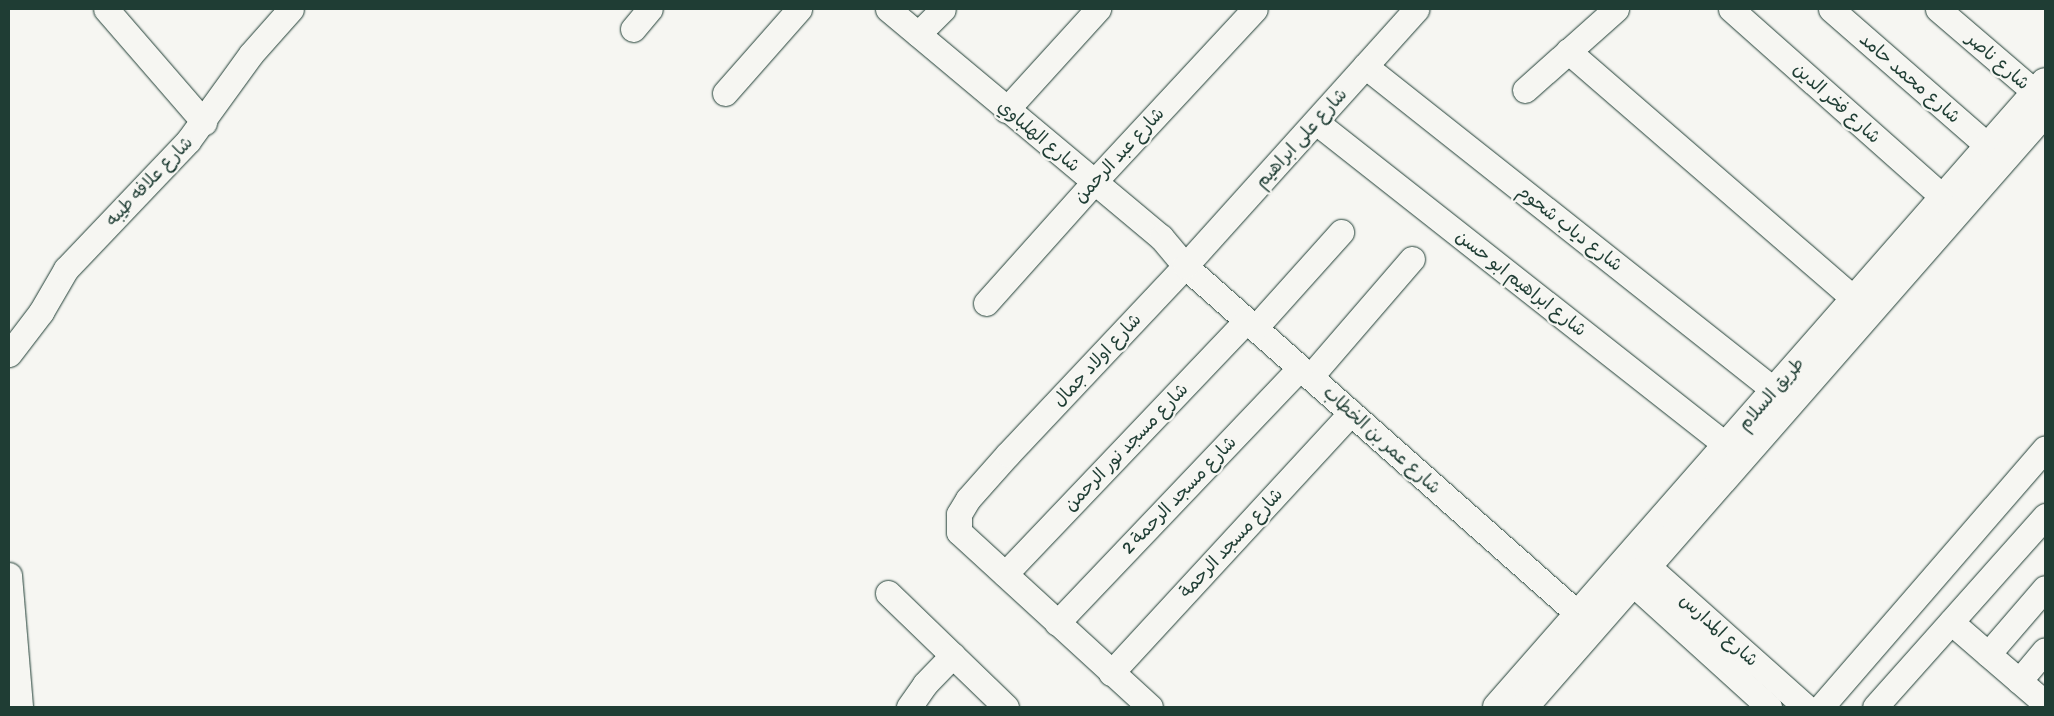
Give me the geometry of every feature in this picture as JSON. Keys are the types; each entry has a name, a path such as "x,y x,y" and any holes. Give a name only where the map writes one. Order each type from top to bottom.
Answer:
{"main road":[{"name":"طريق السلام","path":"1524,707 1726,445 1988,146 2042,96"},
{"name":"طريق السلام","path":"1497,707 1578,614 1633,568 2042,96"}],"street":[{"path":"106,9 204,122"},
{"name":"شارع علافه طيبه","path":"9,354 35,320 66,269 204,122 252,54 291,9"},
{"path":"633,29 650,9"},
{"path":"725,94 799,9"},
{"name":"شارع الهلباوي","path":"888,9 1006,110 1166,241 1185,266"},
{"path":"918,34 943,9"},
{"path":"1006,110 1098,9"},
{"name":"شارع عبد الرحمن","path":"986,303 1094,182 1254,9"},
{"name":"شارع على ابراهيم","path":"1185,266 1416,9"},
{"path":"1525,90 1616,9"},
{"name":"شارع فخر الدين","path":"1731,9 1944,198"},
{"name":"شارع محمد حامد","path":"1832,9 1988,146"},
{"name":"شارع ناصر","path":"1938,9 2042,96"},
{"path":"1568,51 1854,299"},
{"name":"شارع دياب شحوم","path":"1365,66 1774,390"},
{"name":"شارع ابراهيم ابو حسن","path":"1316,122 1726,445"},
{"name":"شارع مسجد نور الرحمن","path":"1005,574 1341,232"},
{"name":"شارع مسجد الرحمة 2","path":"1057,623 1305,372 1412,259"},
{"name":"شارع عمر بن الخطاب","path":"1185,266 1578,614"},
{"name":"شارع اولاد جمال","path":"1150,707 959,532 959,514 968,499 1008,454 1185,266"},
{"name":"شارع مسجد الرحمة","path":"1112,673 1351,414"},
{"path":"1821,707 2045,448"},
{"path":"1874,707 2045,516"},
{"name":"شارع المدارس","path":"1633,568 1770,707"},
{"name":"شارع المدارس","path":"1633,568 1806,707"},
{"path":"9,575 20,707"},
{"path":"1988,654 2045,588"},
{"path":"888,593 1006,707"},
{"path":"1951,622 2045,703"},
{"path":"2019,681 2045,650"},
{"path":"909,707 924,684 953,655"}]}
